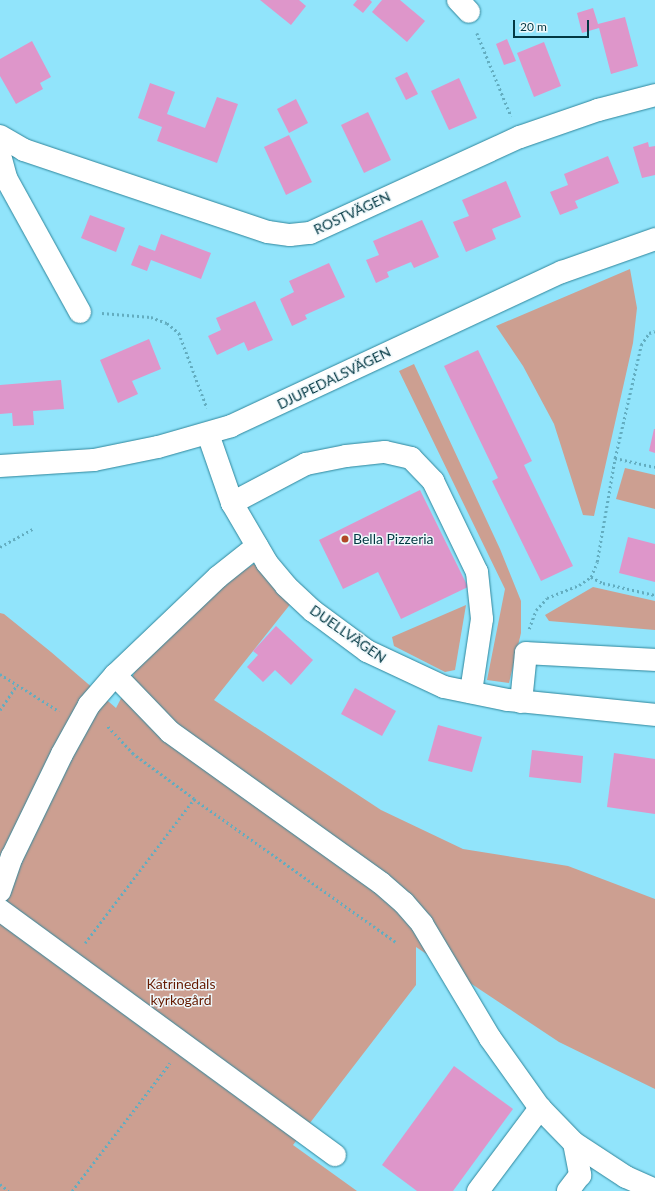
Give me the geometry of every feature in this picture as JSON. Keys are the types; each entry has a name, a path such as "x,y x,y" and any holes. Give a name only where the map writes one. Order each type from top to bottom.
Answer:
{"street":[{"name":"ROSTVÄGEN","path":"0,136 24,150 268,232 290,235 310,233 520,137 598,110 655,95"},
{"path":"0,155 6,178 80,312"},
{"name":"DJUPEDALSVÄGEN","path":"0,466 94,460 208,434 267,411 438,328 562,272 655,239"},
{"name":"DUELLVÄGEN","path":"208,434 232,503 257,546 286,586 313,611 367,651 444,687 521,702 655,715"},
{"path":"232,503 306,464 346,456 385,452 411,458 433,481 477,572 482,619 471,692"},
{"path":"0,891 12,856 84,714 115,675 218,577 257,546"},
{"path":"521,702 526,653 655,660"},
{"path":"115,675 170,732 375,879 404,903 422,924 483,1026 540,1108 574,1143 626,1177 655,1190"},
{"path":"0,910 335,1156"},
{"path":"478,1191 540,1108"},
{"path":"568,1191 580,1175 574,1143"}],"path":[{"path":"463,6 520,137"},
{"path":"80,312 151,317 167,323 179,333 209,413"},
{"path":"526,653 529,628 536,610 547,598 578,585 591,576 599,555 615,458 641,345 649,333 655,331"},
{"path":"615,458 655,467"},
{"path":"0,547 32,529"},
{"path":"591,576 603,582 655,595"},
{"path":"0,674 17,685 84,714 132,754 396,942"},
{"path":"0,710 17,685"},
{"path":"71,961 194,799"},
{"path":"72,1191 184,1045"},
{"path":"0,1184 9,1191"}],"green space":[{"path":"630,269 637,308 633,343 594,516 583,515 554,424 523,366 496,326"},
{"path":"414,364 500,549 521,601 521,633 509,683 487,680 505,589 399,371"},
{"path":"625,468 655,475 655,509 616,499"},
{"name":"Katrinedals kyrkogård","path":"254,564 300,592 214,700 381,810 463,849 568,866 655,899 655,1089 559,1042 416,947 416,985 293,1145 357,1191 0,1191 0,613 4,614 51,652 116,708 141,660 218,586"},
{"path":"593,587 655,601 655,630 549,621 545,615"},
{"path":"466,605 455,670 445,672 394,646 392,637"}],"building":[{"path":"260,0 299,0 306,6 291,25"},
{"path":"357,0 370,0 372,2 363,13 353,5"},
{"path":"382,0 400,0 425,21 407,42 372,12"},
{"path":"593,8 598,24 625,17 638,66 611,74 599,28 582,33 577,13"},
{"path":"507,39 516,61 504,65 496,44"},
{"path":"32,41 51,77 40,83 43,89 16,104 0,76 0,59"},
{"path":"544,42 561,86 534,97 517,53"},
{"path":"407,72 418,94 406,100 395,78"},
{"path":"459,78 477,118 449,130 431,91"},
{"path":"150,83 175,92 167,114 205,128 217,97 238,104 217,163 157,141 162,127 138,118"},
{"path":"296,99 308,123 289,133 277,109"},
{"path":"368,112 391,160 364,173 341,125"},
{"path":"289,135 312,182 286,195 264,147"},
{"path":"648,142 649,147 655,146 655,175 642,178 633,147"},
{"path":"608,156 619,183 575,201 578,208 560,215 550,192 568,185 564,174"},
{"path":"506,181 521,217 492,229 496,239 466,252 453,222 469,216 462,200"},
{"path":"90,215 125,228 116,252 81,238"},
{"path":"422,220 439,257 414,268 411,262 387,272 389,277 376,283 366,260 379,255 373,241"},
{"path":"161,234 211,253 201,279 151,260 147,271 131,265 139,245 155,251"},
{"path":"329,263 345,297 305,315 307,319 292,326 280,299 294,292 289,281"},
{"path":"255,301 273,340 248,351 244,342 217,355 208,336 221,330 216,318"},
{"path":"149,339 161,369 132,381 138,394 118,403 100,360"},
{"path":"478,350 532,461 524,465 573,566 541,581 492,481 498,478 444,366"},
{"path":"61,380 64,409 33,411 34,425 13,426 12,413 0,414 0,385"},
{"path":"655,429 655,453 649,451"},
{"path":"420,490 468,587 401,619 378,572 343,589 319,540"},
{"path":"628,537 655,544 655,582 619,573"},
{"path":"276,626 313,660 291,685 275,670 263,682 247,667 258,655 253,651"},
{"path":"355,688 396,711 382,736 341,714"},
{"path":"438,725 482,737 472,772 428,761"},
{"path":"532,750 583,756 581,783 529,777"},
{"path":"614,753 655,759 655,814 607,807"},
{"path":"454,1066 513,1109 453,1191 417,1191 382,1165"}],"place":[{"name":"Bella Pizzeria","path":"345,539"}]}
